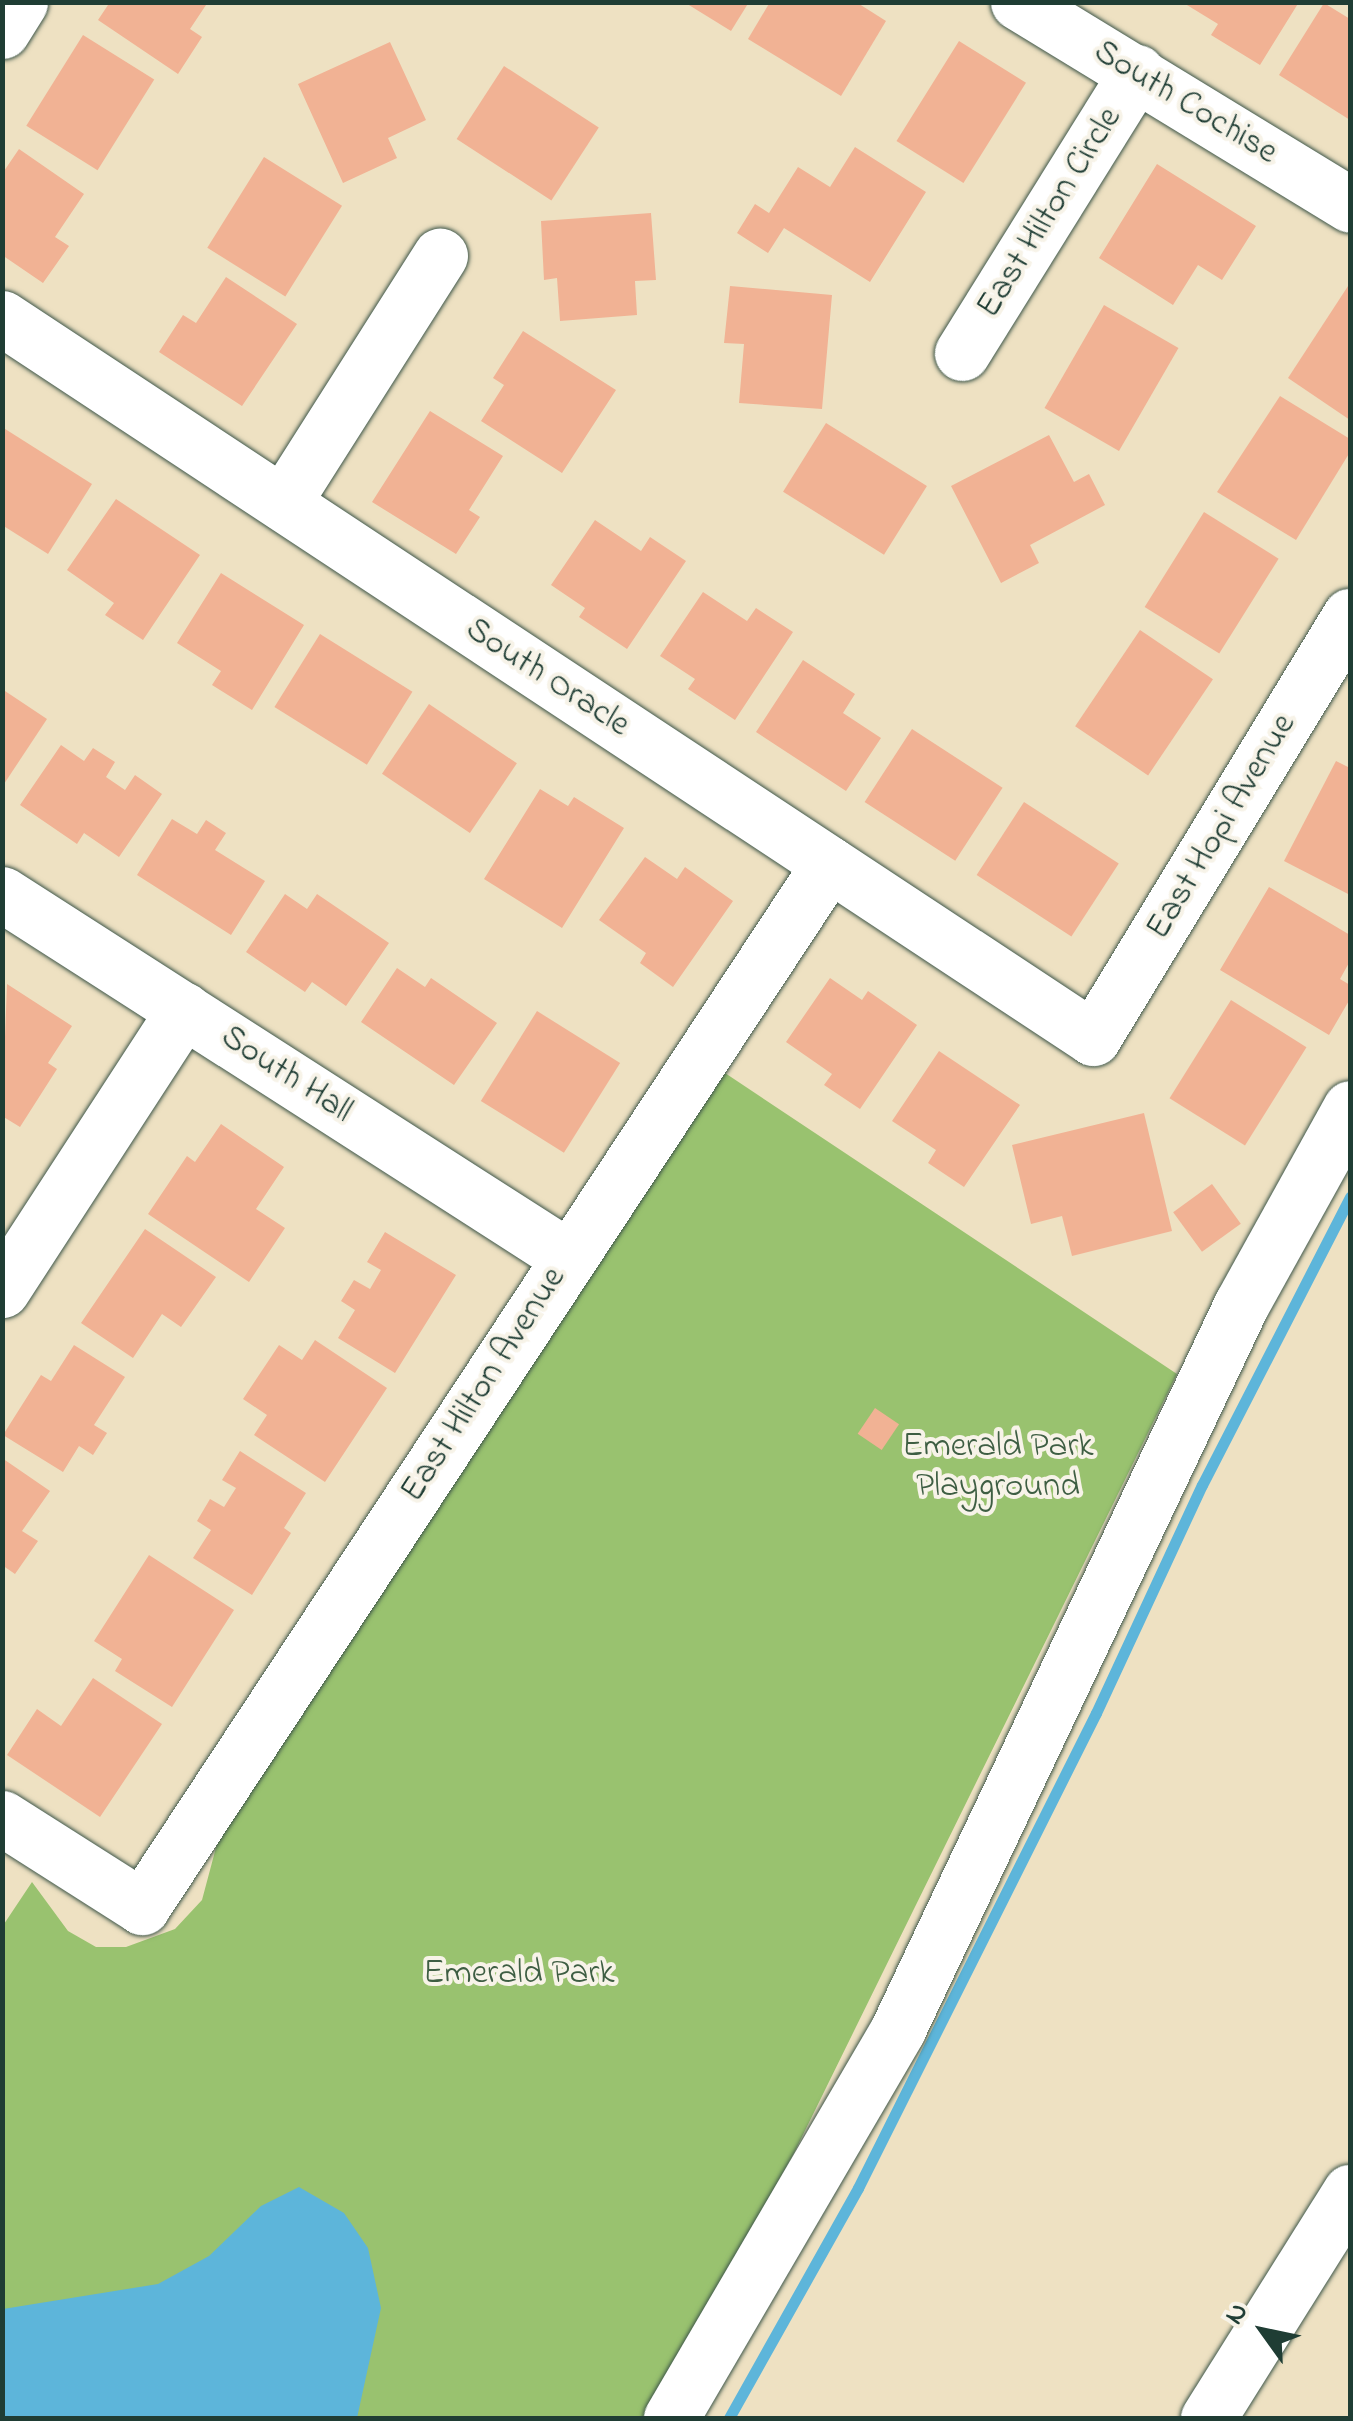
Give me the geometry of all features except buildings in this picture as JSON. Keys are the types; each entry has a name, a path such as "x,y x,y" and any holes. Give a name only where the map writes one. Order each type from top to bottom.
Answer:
{"main road":[{"path":"2,31 20,2"},
{"name":"South Cochise","path":"1018,2 1350,205"},
{"name":"East Hilton Circle","path":"962,354 1137,72"},
{"path":"282,503 440,256"},
{"name":"South Oracle","path":"2,318 1092,1038"},
{"name":"East Hopi Avenue","path":"1092,1038 1350,616"},
{"name":"East Hilton Avenue","path":"2,1818 142,1907 829,864"},
{"name":"South Hall","path":"2,894 568,1257"},
{"path":"2,1290 184,1010"},
{"path":"671,2418 898,2029 1232,1322 1350,1108"},
{"path":"1208,2418 1339,2210 1350,2177"}],"green space":[{"name":"Emerald Park","path":"725,1073 1177,1374 794,2153 645,2418 3,2418 2,1927 32,1882 68,1931 96,1947 126,1947 175,1929 202,1900 218,1840"}],"water":[{"path":"299,2187 344,2213 368,2248 381,2308 357,2418 3,2418 3,2309 158,2284 209,2256 261,2206"}],"waterway":[{"path":"729,2418 858,2188 1096,1713 1202,1485 1350,1197"}],"park label":[{"name":"Emerald Park Playground","path":"998,1467"}]}
